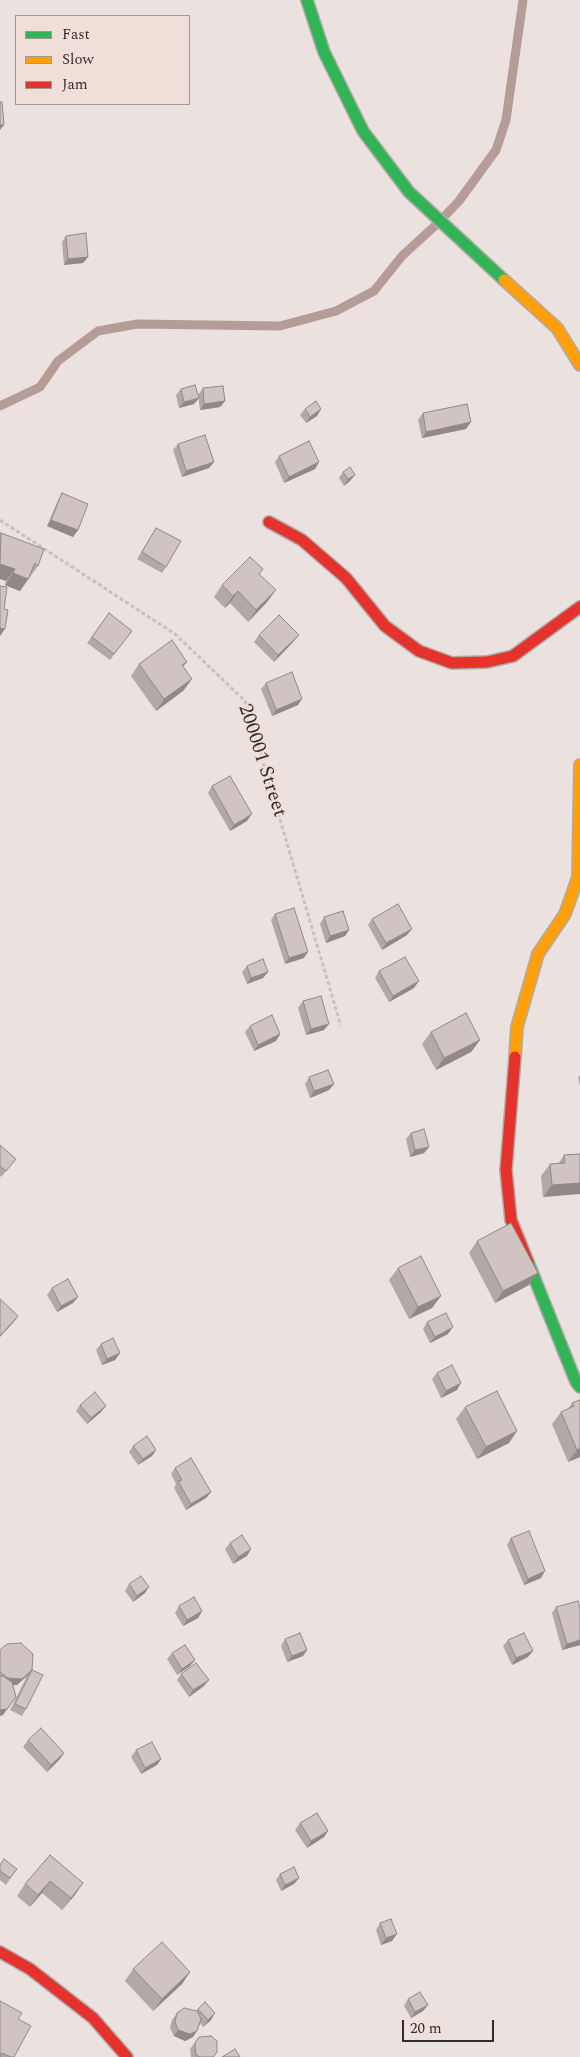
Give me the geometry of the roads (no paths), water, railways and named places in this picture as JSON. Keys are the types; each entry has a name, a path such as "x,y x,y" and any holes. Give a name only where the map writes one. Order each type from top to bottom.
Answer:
{"street":[{"path":"307,0 324,52 363,131 409,192 557,328 580,365"},
{"path":"268,522 302,540 346,578 385,626 419,650 452,663 488,662 513,656 580,607"},
{"path":"580,765 578,877 565,914 538,954 517,1027 506,1170 511,1220 580,1388"},
{"path":"0,1952 30,1969 93,2018 127,2057"}],"waterway":[{"path":"0,406 40,387 58,361 98,331 137,324 280,326 336,311 374,291 402,256 459,201 496,150 506,120 523,0"}]}
